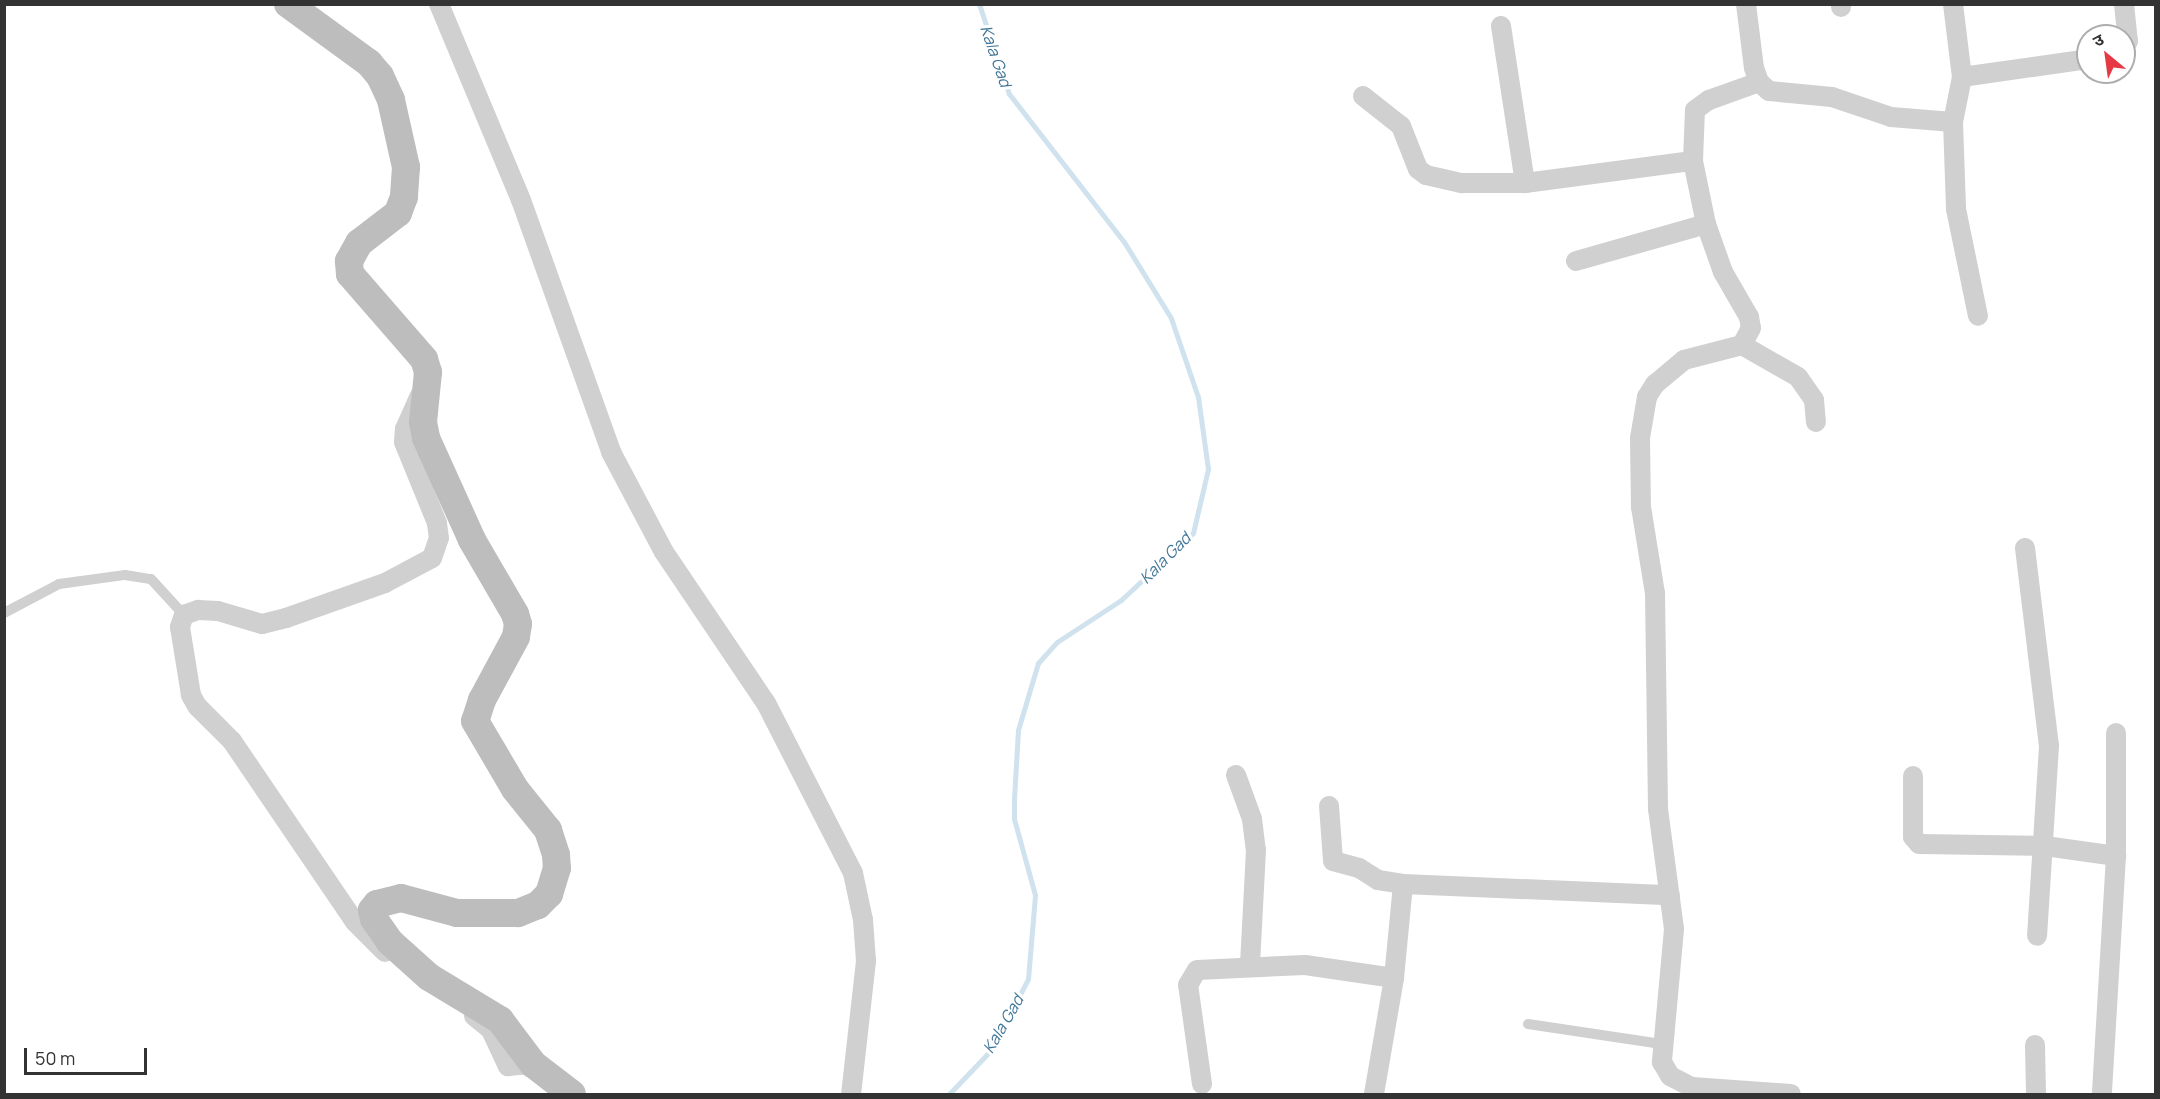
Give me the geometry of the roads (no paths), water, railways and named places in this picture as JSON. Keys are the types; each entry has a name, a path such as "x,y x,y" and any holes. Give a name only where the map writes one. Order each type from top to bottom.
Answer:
{"street":[{"path":"288,4 347,44 386,86 406,167 404,197 398,213 359,243 349,261 350,274 424,359 428,372 423,422 434,459 518,624 475,721 515,789 548,830 557,868 549,894 538,905 518,913 457,913 401,898 377,904 372,910 374,919 397,949 429,977 500,1020 533,1065 572,1095"},
{"path":"439,4 525,211 611,452 664,552 766,703 853,873 863,920 866,961 851,1095"},
{"path":"1746,4 1759,82 1769,91 1832,97 1891,117 1953,122"},
{"path":"1953,4 1962,76 1953,122 1956,208 1978,316"},
{"path":"2124,4 2126,24"},
{"path":"1501,26 1525,183"},
{"path":"1962,76 2076,61"},
{"path":"1742,345 1751,328 1749,317 1723,272 1706,224 1693,161 1695,110 1709,100 1759,82"},
{"path":"1363,96 1401,126 1418,169 1426,175 1462,183 1525,183 1693,161"},
{"path":"1576,261 1706,224"},
{"path":"1791,1095 1714,1091 1679,1083 1665,1071 1662,1044 1672,966 1670,895 1658,809 1655,593 1639,476 1642,413 1655,384 1684,360 1742,345 1798,377 1815,400 1816,422"},
{"path":"425,393 415,402 404,442 437,523 439,538 432,558 385,584 269,623 207,610 184,615 180,627 184,656 191,695 197,706 232,741 355,922 419,984 466,1010 491,1030 508,1066 533,1065"},
{"path":"2025,548 2048,736 2044,846 2037,936"},
{"path":"2102,1095 2115,856 2116,733"},
{"path":"1236,775 1255,832 1250,965"},
{"path":"1913,776 1913,837 1919,844 2044,846 2115,856"},
{"path":"1329,806 1332,861 1359,868 1378,880 1403,884 1670,895"},
{"path":"1374,1095 1394,978 1403,884"},
{"path":"1202,1084 1189,978 1207,967 1305,965 1394,978"},
{"path":"2035,1045 2036,1095"}],"lane":[{"path":"4,613 59,584 125,574 151,579 184,615"},
{"path":"1528,1024 1662,1044"}],"waterway":[{"name":"Kala Gad","path":"949,1094 991,1050 1028,979 1035,895 1014,819 1014,799 1018,730 1038,663 1057,642 1121,600 1193,533 1208,469 1198,397 1171,318 1124,242 1009,94 979,4"}]}
